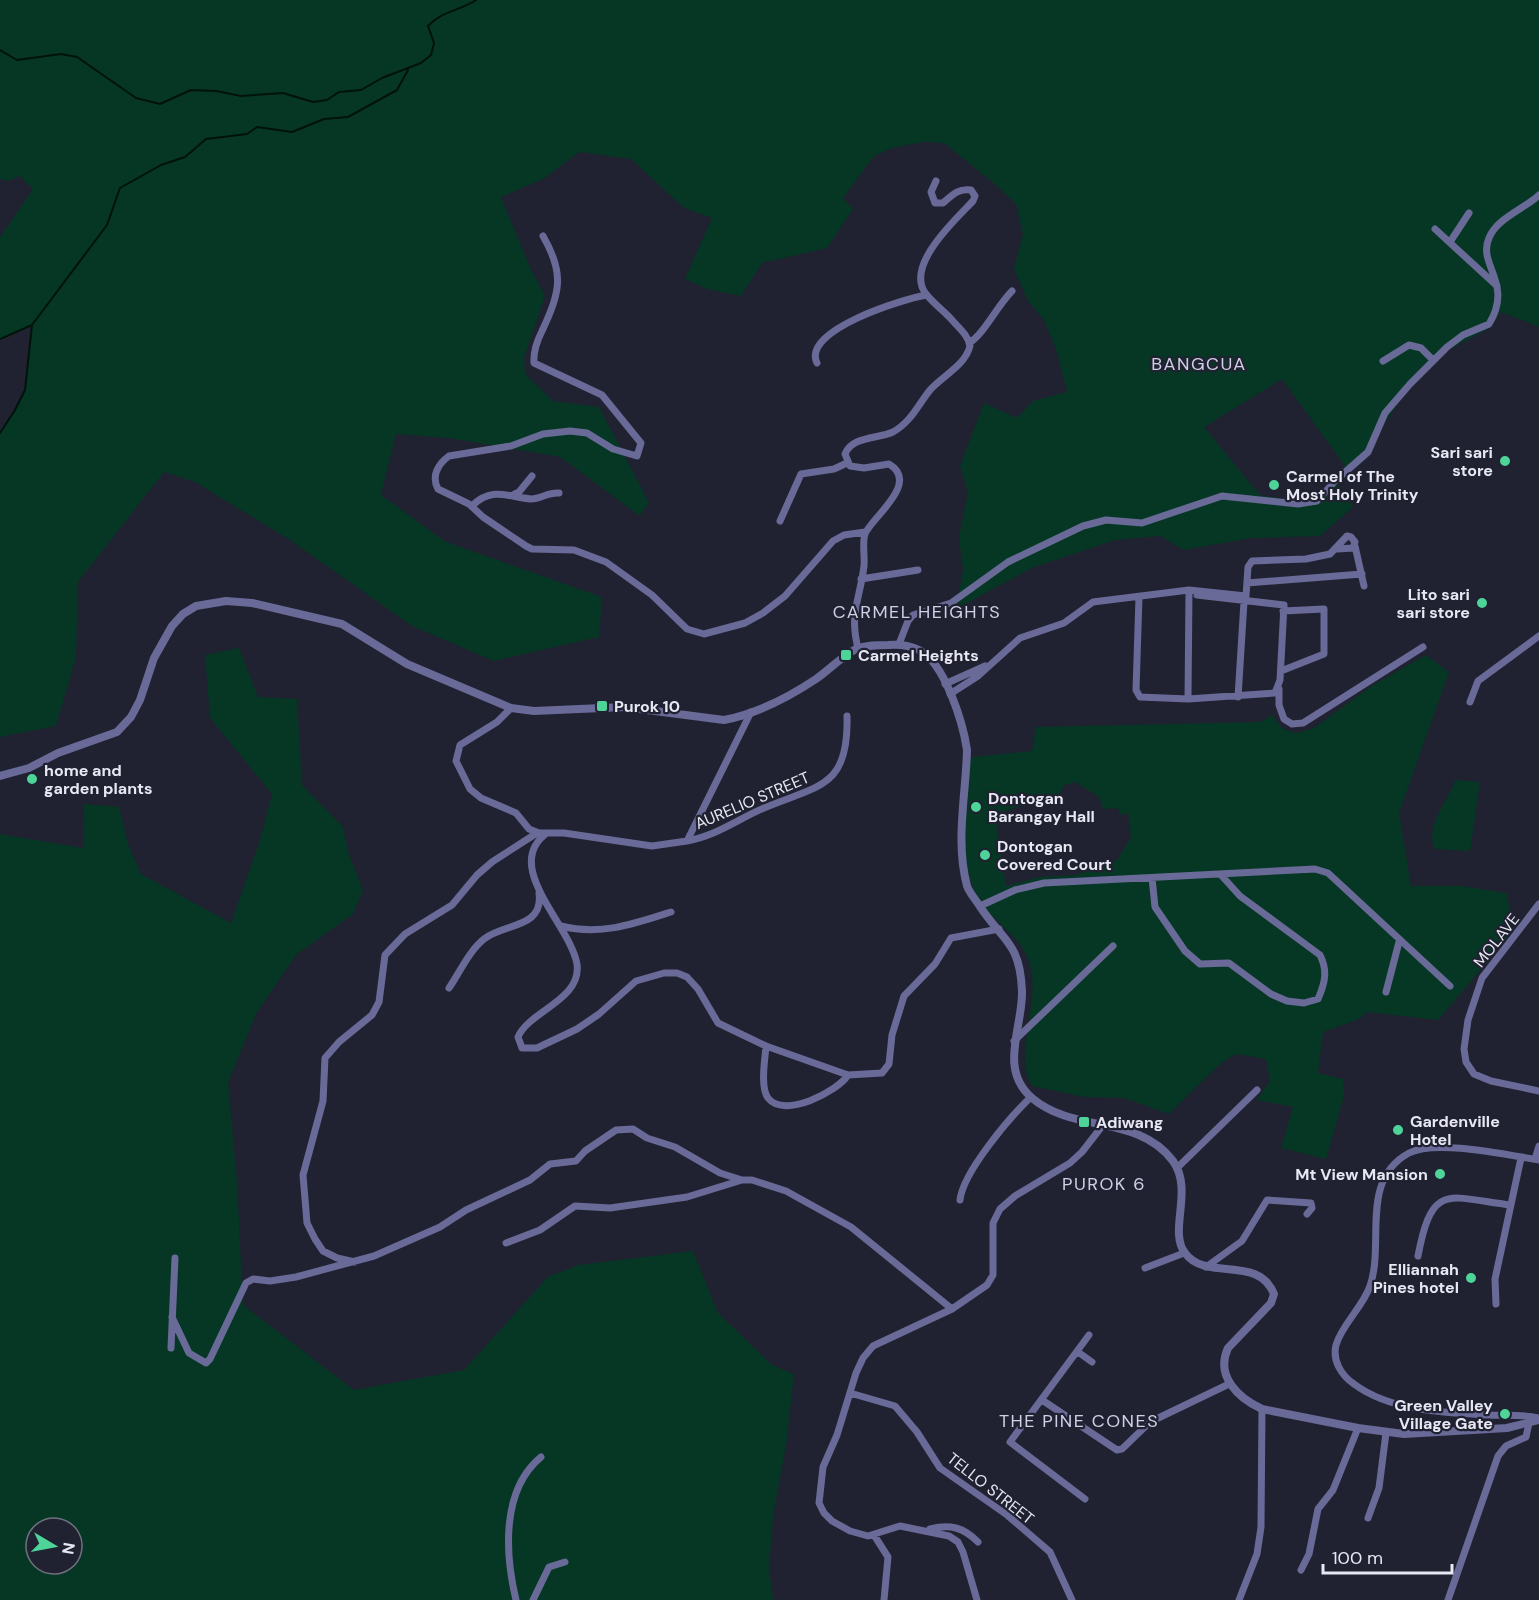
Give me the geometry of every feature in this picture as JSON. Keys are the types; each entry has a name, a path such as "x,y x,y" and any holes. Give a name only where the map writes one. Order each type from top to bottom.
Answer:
{"street":[{"path":"936,181 931,192 935,203 943,203 952,194 963,190 971,190 975,196 973,201 943,232 928,255 922,276 926,295 940,306 963,332 969,343"},
{"path":"899,644 908,621 913,615 951,603 1008,562 1083,526 1106,519 1138,523 1222,496 1298,504 1317,501 1335,481 1368,452 1385,413 1434,360 1463,335 1489,324 1498,302 1498,287 1488,258 1488,238 1506,218 1527,206 1539,195"},
{"path":"1450,242 1469,213"},
{"path":"1436,229 1498,287"},
{"path":"543,236 559,269 559,277 552,310 536,346 534,363 602,395 640,441 641,449 638,456 628,455 587,433 570,431 543,434 511,446 449,456 438,468 435,485 444,494 472,506 518,543 532,549 574,550 606,561 652,595 687,629 704,634 745,623 763,613 785,596 833,541 844,535 866,532"},
{"path":"847,463 845,454 849,447 893,432 910,419 929,391 965,357 969,343 979,337 996,306 1011,291"},
{"path":"817,363 814,356 817,346 827,335 894,302 926,295"},
{"path":"1383,361 1408,345 1421,348 1434,360"},
{"path":"780,521 801,474 834,469 847,463 858,468 889,464 898,472 895,495 866,532 861,579 853,618 858,648"},
{"path":"513,495 519,492 532,476"},
{"path":"472,506 492,494 530,499 548,493 559,493"},
{"path":"950,694 991,665 1020,638 1064,623 1093,602 1189,592 1246,596 1249,565 1252,561 1306,559 1330,554 1348,536 1353,539 1364,586"},
{"path":"1337,549 1348,550 1355,546"},
{"path":"861,579 918,570"},
{"path":"1247,583 1362,574"},
{"path":"1189,592 1244,602 1284,605 1279,705 1284,719 1293,724 1303,723 1423,647"},
{"path":"1188,699 1189,592"},
{"path":"1139,597 1138,694 1144,699 1271,695 1279,686"},
{"path":"0,776 29,768 58,753 117,732 130,717 140,700 154,658 172,626 183,614 196,606 211,603 237,600 342,624 406,664 511,708 534,711 624,707 724,720 751,712 815,679 858,648 899,644 920,650 928,656 945,684 961,722 967,750 962,801 963,863 967,887 1013,948 1021,974 1022,1010 1014,1041 1016,1071 1030,1097 1072,1119 1141,1134 1158,1145 1177,1168 1182,1184 1180,1240 1184,1253 1195,1263 1206,1267 1225,1268 1264,1278 1274,1294 1271,1303 1228,1348 1223,1367 1229,1384 1248,1403 1262,1409 1386,1433 1507,1428 1539,1419"},
{"path":"1238,697 1244,602"},
{"path":"1281,671 1324,654 1324,609 1283,611"},
{"path":"1470,702 1478,681 1539,636"},
{"path":"945,684 991,665"},
{"path":"511,708 497,722 460,745 456,761 464,780 475,794 516,813 529,829 543,833"},
{"name":"AURELIO STREET","path":"687,841 751,712"},
{"name":"AURELIO STREET","path":"543,833 564,833 652,846 687,841 714,833 764,808 814,790 831,777 845,754 848,716"},
{"path":"449,988 482,940 497,931 524,923 534,916 540,901 530,858 535,844 543,833"},
{"path":"355,1262 337,1258 323,1251 307,1223 303,1175 323,1101 325,1058 339,1042 372,1015 379,1002 385,955 405,934 452,905 477,875 492,862 543,833"},
{"path":"980,906 1015,890 1044,883 1104,878 1152,879 1315,869 1328,873 1399,942 1450,986"},
{"path":"1152,879 1155,907 1185,951 1200,964 1229,963 1271,994 1287,1001 1304,1003 1318,999 1325,983 1325,964 1320,955 1240,896 1221,875"},
{"path":"538,891 561,926 577,964 576,974 562,996 522,1029 518,1037 522,1048 537,1048 577,1029 599,1014 636,981 664,973 677,973 687,977 698,989 718,1023 766,1046 848,1075 879,1074 887,1067 892,1035 904,996 935,964 951,939 999,929"},
{"name":"MOLAVE","path":"1539,904 1482,978 1464,1034 1466,1062 1474,1074 1491,1081 1530,1088 1539,1092"},
{"path":"561,926 595,931 626,926 671,912"},
{"path":"1386,992 1399,942"},
{"path":"1014,1041 1113,945"},
{"path":"766,1046 765,1088 768,1098 773,1102 792,1104 813,1100 833,1090 848,1075"},
{"path":"1177,1168 1257,1090"},
{"path":"960,1200 964,1185 999,1130 1030,1097"},
{"path":"977,1600 958,1542 949,1536 900,1526 874,1535 859,1534 842,1528 824,1514 819,1503 823,1467 856,1373 873,1346 952,1309 991,1281 993,1222 1000,1209 1015,1196 1070,1163 1082,1152 1103,1125"},
{"path":"172,1317 189,1353 206,1363 246,1283 253,1280 270,1281 296,1277 355,1262 440,1227 476,1205 530,1180 550,1164 576,1161 585,1151 616,1130 633,1128 646,1138 675,1147 720,1173 742,1180"},
{"path":"1539,1146 1537,1160 1440,1146 1419,1149 1396,1162 1387,1173 1378,1196 1373,1279 1361,1306 1336,1344 1335,1358 1340,1370 1354,1385 1386,1401 1422,1409 1539,1419"},
{"path":"1496,1304 1494,1279 1521,1158"},
{"path":"506,1243 540,1230 574,1206 610,1208 687,1197 742,1180 752,1180 777,1187 851,1227 952,1309"},
{"path":"1418,1256 1426,1218 1438,1203 1446,1199 1457,1199 1511,1205"},
{"path":"1206,1267 1242,1240 1267,1200 1311,1203 1312,1208 1306,1214"},
{"path":"1145,1268 1184,1253"},
{"path":"171,1348 175,1258"},
{"path":"1085,1499 1010,1442 1089,1335"},
{"path":"1078,1352 1092,1362"},
{"path":"1042,1400 1117,1450 1122,1449 1150,1422 1229,1384"},
{"name":"TELLO STREET","path":"850,1392 895,1406 917,1432 940,1468 1008,1515 1050,1552 1072,1600"},
{"path":"1239,1600 1257,1554 1261,1527 1262,1409"},
{"path":"1448,1600 1498,1456 1506,1446 1526,1437 1528,1423"},
{"path":"1301,1570 1309,1554 1318,1509 1333,1490 1358,1428"},
{"path":"1368,1518 1378,1488 1386,1433"},
{"path":"516,1600 509,1539 513,1505 516,1490 523,1476 541,1457"},
{"path":"927,1530 945,1526 966,1529 978,1542"},
{"path":"874,1535 888,1557 884,1600"},
{"path":"533,1600 549,1567 565,1562"}],"green space":[{"path":"0,0 1539,0 1539,327 1501,312 1490,328 1448,350 1412,386 1396,406 1360,462 1338,485 1353,507 1320,536 1251,538 1184,550 1160,536 1115,540 1032,568 956,609 963,570 959,537 968,492 960,466 984,403 1017,418 1033,401 1067,392 1056,349 1044,320 1028,301 1014,269 1023,234 1016,204 944,143 923,142 892,148 874,156 843,198 853,209 827,248 762,263 741,296 707,289 685,279 712,218 684,208 631,159 579,152 545,178 501,197 531,270 545,296 524,358 525,374 553,401 599,407 649,503 640,516 560,457 449,438 396,434 381,495 446,542 602,597 599,637 494,661 412,626 290,540 195,482 164,472 78,582 76,657 56,726 0,737 0,433 25,390 32,326 0,339 0,237 33,189 20,176 8,181 0,179","holes":["1282,379 1345,466 1313,499 1298,501 1260,495 1204,427"]},
{"path":"239,648 258,697 297,699 302,785 343,827 349,855 363,890 353,914 296,955 257,1012 228,1082 237,1181 243,1305 354,1390 464,1370 548,1277 578,1265 693,1251 718,1313 772,1365 794,1374 786,1446 773,1515 769,1569 773,1600 0,1600 0,834 83,848 84,804 119,807 128,844 141,874 231,923 260,840 272,794 210,718 205,655"},
{"path":"1426,655 1449,672 1399,813 1411,886 1461,886 1507,893 1510,935 1438,1020 1367,1012 1359,1019 1323,1032 1318,1073 1343,1079 1344,1096 1326,1159 1281,1148 1293,1107 1257,1100 1270,1081 1266,1059 1236,1054 1221,1063 1169,1114 1124,1098 1084,1097 1032,1086 1025,1060 1033,984 1031,969 1019,943 985,908 975,892 965,855 964,815 971,757 1032,751 1036,727 1261,722 1272,715 1283,729 1296,733 1314,728 1373,685","holes":["1075,782 1099,797 1103,809 1118,808 1120,815 1128,813 1131,837 1117,860 1076,875 1039,877 1006,886 995,814 1059,795 1064,785"]},
{"path":"1455,780 1480,782 1470,851 1434,849 1432,839 1435,821"}],"waterway":[{"path":"0,50 17,60 61,54 77,57 136,98 160,104 191,90 216,91 241,96 283,93 313,102 327,100 339,92 361,90 382,78 421,63 431,55 434,43 428,26 439,17 476,0"},
{"path":"0,339 32,325 107,225 120,188 161,165 185,157 206,139 247,134 257,127 292,132 324,119 348,117 397,90 408,70"},
{"path":"0,433 25,390 32,325"}],"place":[{"name":"Sari sari store","path":"1505,461"},
{"name":"Carmel of The Most Holy Trinity","path":"1274,485"},
{"name":"Lito sari sari store","path":"1482,603"},
{"name":"Carmel Heights","path":"846,655"},
{"name":"Purok 10","path":"602,706"},
{"name":"home and garden plants","path":"32,779"},
{"name":"Dontogan Barangay Hall","path":"976,807"},
{"name":"Dontogan Covered Court","path":"985,855"},
{"name":"Adiwang","path":"1084,1122"},
{"name":"Gardenville Hotel","path":"1398,1130"},
{"name":"Mt View Mansion","path":"1440,1174"},
{"name":"Elliannah Pines hotel","path":"1471,1278"},
{"name":"Green Valley Village Gate","path":"1505,1414"}],"district":[{"name":"BANGCUA","path":"1199,364"},
{"name":"CARMEL HEIGHTS","path":"917,612"},
{"name":"PUROK 6","path":"1104,1184"},
{"name":"THE PINE CONES","path":"1079,1421"}]}
